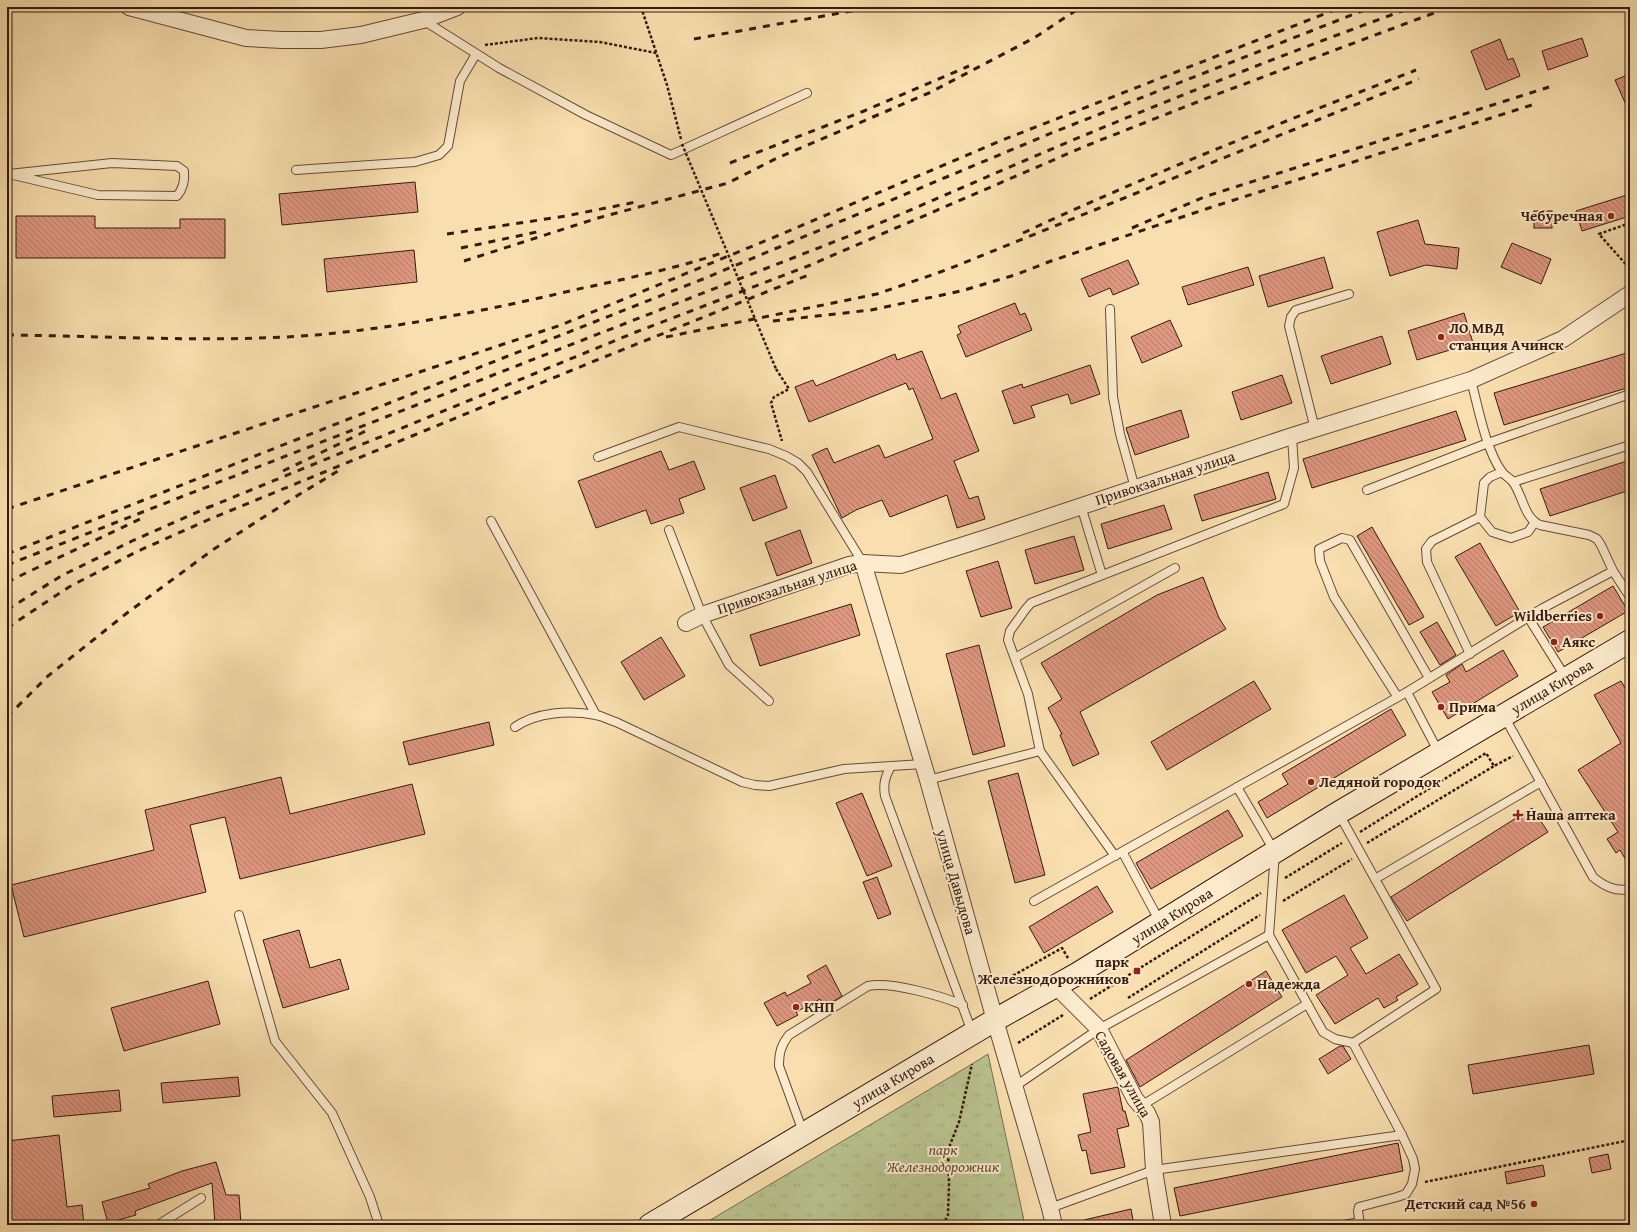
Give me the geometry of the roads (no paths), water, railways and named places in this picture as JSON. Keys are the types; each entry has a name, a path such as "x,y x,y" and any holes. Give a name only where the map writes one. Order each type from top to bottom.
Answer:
{"main road":[{"name":"улица Кирова","path":"650,1225 804,1135 995,1020 1056,986 1338,813 1630,641"}],"street":[{"path":"129,7 246,38 282,40 321,40 361,35 423,20 457,7"},
{"name":"Привокзальная улица","path":"686,623 702,614 849,565 863,563 901,565 1292,436 1470,380 1563,339 1630,294"},
{"name":"улица Давыдова","path":"863,563 928,780 1054,1225"},
{"name":"Садовая улица","path":"1056,986 1099,1029 1135,1099 1147,1113 1151,1122 1154,1170 1163,1225"}],"lane":[{"path":"423,20 499,68 586,115 671,155 807,94"},
{"path":"296,170 415,162 439,155 448,146 460,81 476,54"},
{"path":"112,163 177,166 184,171 184,179 181,192 176,196 98,195 8,174 112,163"},
{"path":"1315,429 1289,326 1291,317 1296,310 1349,294"},
{"path":"1110,309 1113,396 1120,434 1135,488"},
{"path":"1470,380 1488,443 1502,472 1513,482 1530,516 1540,525 1589,535 1597,539 1613,571 1630,597"},
{"path":"1367,490 1488,443 1630,394"},
{"path":"598,457 679,427 769,449 798,463 807,472 863,563"},
{"path":"1160,922 1119,854 1040,751 1028,694 1008,640 1010,631 1031,603 1284,504 1294,468 1292,436"},
{"path":"1513,482 1630,445"},
{"path":"1502,472 1490,477 1484,483 1480,517 1492,532 1511,538 1528,532 1535,522"},
{"path":"1081,506 1102,575"},
{"path":"1470,654 1427,562 1426,550 1432,541 1480,517"},
{"path":"491,521 596,715"},
{"path":"669,530 702,614 729,665 769,701"},
{"path":"1398,696 1334,597 1320,561 1319,549 1342,538 1350,540 1429,678"},
{"path":"1015,658 1175,568"},
{"path":"1034,901 1407,692 1528,617 1613,571"},
{"path":"1528,617 1567,678"},
{"path":"1407,692 1440,753"},
{"path":"514,727 526,719 544,715 570,713 596,715 616,722 742,782 755,785 769,786 844,769 923,764"},
{"path":"1504,716 1593,877 1602,885 1616,890 1630,889"},
{"path":"928,780 1040,751"},
{"path":"891,766 884,777 883,786 885,796 973,1033"},
{"path":"1375,879 1541,782"},
{"path":"1237,787 1275,852 1269,935 1323,1032 1335,1038 1353,1043 1402,1135 1415,1169 1412,1184 1406,1194 1397,1198 1359,1207 1359,1223 1344,1225"},
{"path":"1338,813 1436,989 1353,1043"},
{"path":"239,915 275,1041 321,1096 332,1113 370,1197 379,1225"},
{"path":"1014,1087 1099,1029 1269,935"},
{"path":"804,1135 779,1066 779,1055 782,1045 790,1035 868,986 877,984 931,994 963,1005"},
{"path":"1141,1106 1307,1004"},
{"path":"1050,1208 1154,1170 1402,1135"},
{"path":"158,1225 201,1198"}],"railway":[{"path":"694,39 874,7"},
{"path":"464,261 598,218 728,183 777,158 929,93 1034,38 1081,7"},
{"path":"7,509 561,325 777,236 1000,141 1342,7"},
{"path":"7,554 703,279 1054,132 1372,7"},
{"path":"7,565 849,236 1055,147 1289,53 1413,7"},
{"path":"207,508 636,332 808,266 1088,145 1215,95 1450,7"},
{"path":"730,163 864,111 969,66"},
{"path":"1023,233 1169,169 1416,70"},
{"path":"666,337 877,294 946,270 1419,79"},
{"path":"1132,228 1204,197 1549,87"},
{"path":"773,321 871,310 961,291 1015,275 1051,261 1209,208 1538,103"},
{"path":"447,234 566,216 636,202"},
{"path":"461,248 537,232"},
{"path":"7,335 239,339 349,332 413,323 510,304 649,273 722,253"},
{"path":"7,628 69,587 136,552 210,519 811,274"},
{"path":"283,471 370,429"},
{"path":"7,717 48,676 127,613 214,549 338,471"},
{"path":"7,610 61,576 132,541 211,506"},
{"path":"7,582 140,519"}],"place":[{"name":"Чебуречная","path":"1611,216"},
{"name":"ЛО МВД станция Ачинск","path":"1441,337"},
{"name":"Wildberries","path":"1600,616"},
{"name":"Аякс","path":"1554,642"},
{"name":"Прима","path":"1441,707"},
{"name":"Ледяной городок","path":"1311,782"},
{"name":"Наша аптека","path":"1518,815"},
{"name":"парк Железнодорожников","path":"1137,971"},
{"name":"Надежда","path":"1249,984"},
{"name":"КНП","path":"796,1007"},
{"name":"Детский сад №56","path":"1534,1204"}],"park label":[{"name":"парк Железнодорожник","path":"943,1158"}]}
